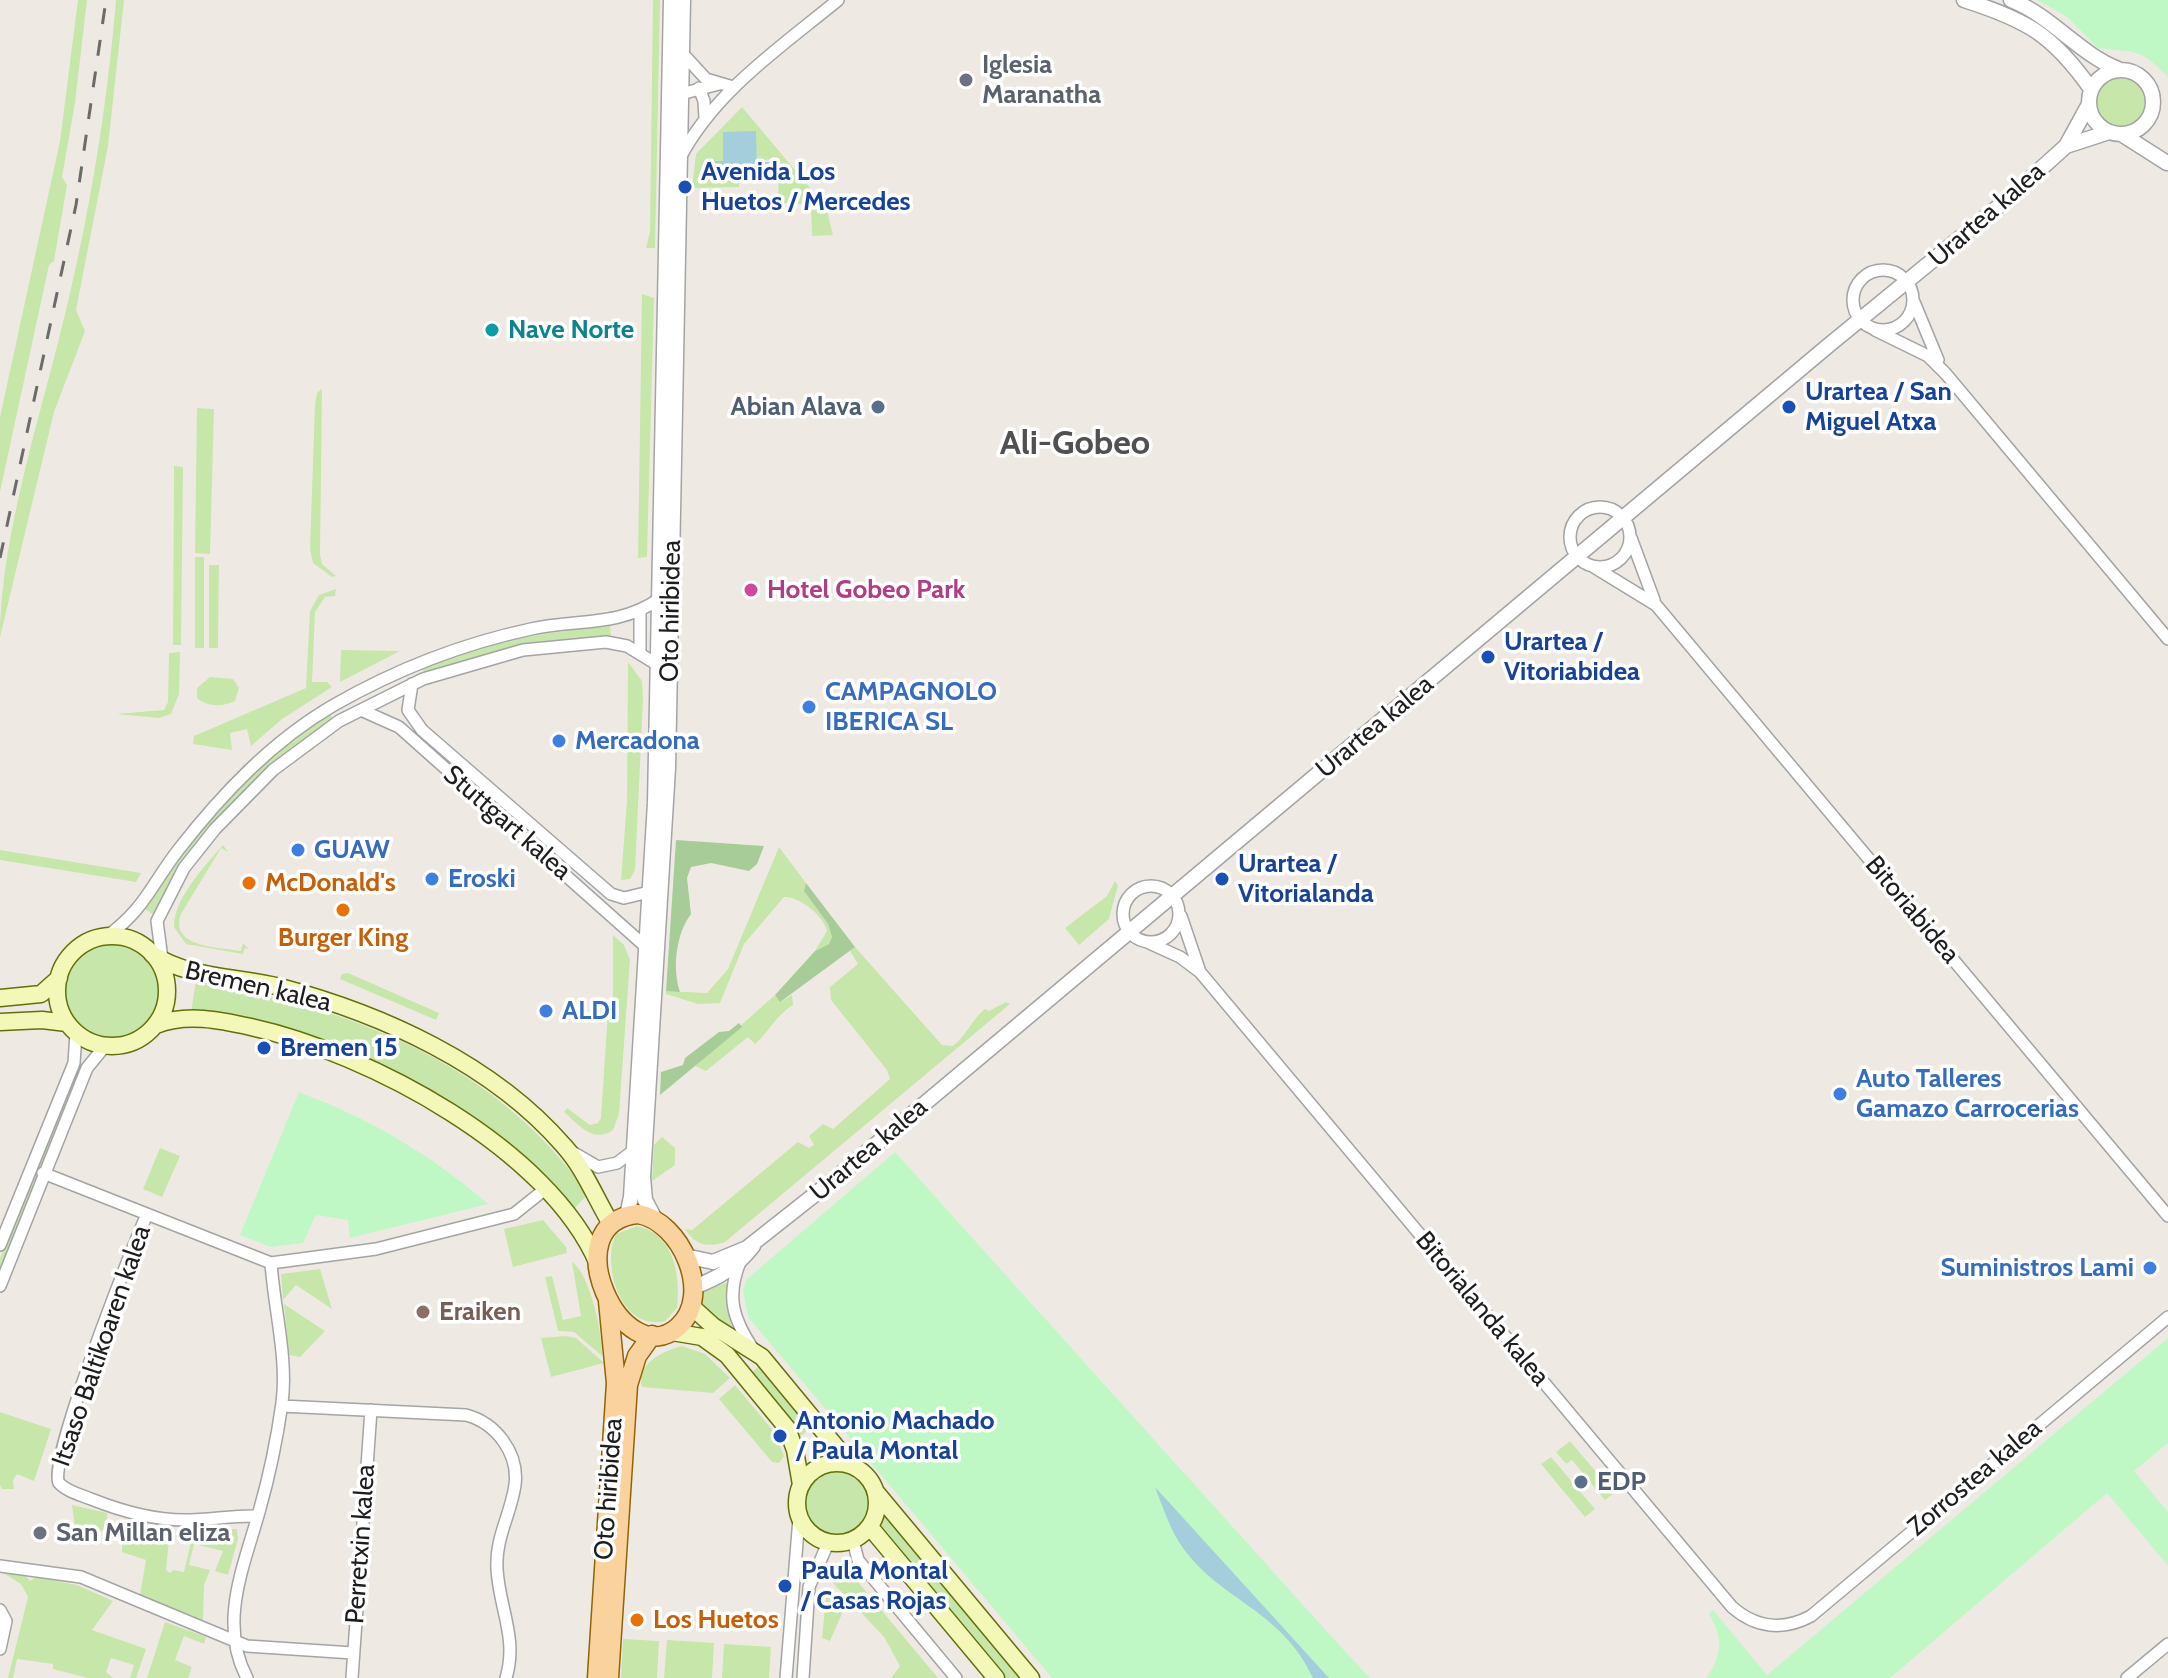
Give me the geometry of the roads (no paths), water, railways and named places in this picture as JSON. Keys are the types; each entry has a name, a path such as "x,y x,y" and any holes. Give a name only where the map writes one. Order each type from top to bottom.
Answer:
{"main road":[{"path":"0,1022 42,1020 71,1028 105,1046 133,1042 156,1025 165,1006 159,963 136,942 106,937 81,946 63,966 59,978 58,1002 71,1028"},
{"name":"Bremen kalea","path":"159,963 181,970 251,980 314,996 387,1023 483,1078 566,1147 619,1220"},
{"path":"0,998 41,994 59,978"},
{"name":"Bremen kalea","path":"156,1025 183,1018 239,1024 351,1058 420,1093 459,1118 544,1190 572,1221 598,1264"},
{"path":"801,1485 795,1450 787,1428 727,1355 702,1337 672,1332 652,1335 628,1325 608,1301 598,1264 601,1240 619,1220 655,1219 685,1256 692,1297 713,1326 756,1353 852,1466 867,1476 876,1492 1031,1678"},
{"path":"672,1332 682,1324 692,1297"},
{"name":"Oto hiribidea","path":"597,1678 616,1383 608,1301"},
{"name":"Oto hiribidea","path":"609,1678 628,1385 637,1356 652,1335"},
{"path":"852,1466 840,1463 817,1468 801,1485 796,1501 799,1518 811,1534 828,1543 853,1540 870,1527 875,1516 876,1492"},
{"path":"870,1527 996,1678"}],"street":[{"name":"Oto hiribidea","path":"655,1219 645,1200 643,1177 668,768 680,158 671,0"},
{"name":"Oto hiribidea","path":"619,1220 631,1197 649,892 675,96 682,53 683,0"},
{"path":"680,158 705,118 733,87 838,0"},
{"path":"1964,0 2013,16 2044,36 2075,63 2090,97 2092,116 2168,164"},
{"path":"2015,1 2051,21 2097,61 2118,70 2136,73 2149,86 2154,104 2147,121 2152,143 2168,164"},
{"path":"682,53 698,73 719,84 733,87"},
{"path":"2090,97 2107,73 2118,70"},
{"path":"675,96 719,84"},
{"path":"699,88 705,118"},
{"name":"Urartea kalea","path":"692,1297 740,1262 755,1242 1624,519 2066,146 2090,97"},
{"path":"2116,133 2147,121"},
{"name":"Urartea kalea","path":"2066,146 2116,133"},
{"name":"Urartea kalea","path":"1859,320 1852,296 1866,275 1890,271 1907,282 1913,298 1912,308 1902,324 1894,329 1875,330"},
{"path":"1913,298 1931,350 1946,374"},
{"path":"1859,320 1928,356 1946,374 2168,639"},
{"path":"1608,508 1624,519 1631,535 1625,555 1617,562 1594,567 1577,557 1570,536 1582,513 1608,508"},
{"name":"Bitoriabidea","path":"1631,535 1643,579 1656,605 2168,1216"},
{"name":"Bitoriabidea","path":"1594,567 1656,605"},
{"path":"106,937 131,919 176,853 240,778 330,707 416,663 474,643 535,628 612,620 640,613 659,599"},
{"path":"640,613 637,631 640,652"},
{"path":"159,963 157,932 160,910 184,868 206,840 273,770 339,721 412,684 499,655 561,644 606,642 640,652 658,665"},
{"name":"Stuttgart kalea","path":"412,684 408,710 422,730 611,894 624,898 649,892"},
{"name":"Stuttgart kalea","path":"361,710 399,727 646,947"},
{"path":"1153,885 1172,894 1180,911 1178,924 1171,935 1160,941 1147,942 1128,931 1123,910 1133,892 1153,885"},
{"name":"Bitorialanda kalea","path":"1180,911 1186,938 1200,972"},
{"name":"Bitorialanda kalea","path":"1147,942 1180,957 1200,972 1732,1607 1752,1621 1776,1626"},
{"path":"0,1245 74,1063 71,1028"},
{"path":"0,1286 87,1068 105,1046"},
{"name":"Bremen kalea","path":"566,1147 598,1167 617,1163 633,1151"},
{"path":"43,1173 271,1263 356,1253 514,1214 544,1190"},
{"name":"Itsaso Baltikoaren kalea","path":"147,1214 56,1463 57,1479 67,1489 97,1501 155,1518 183,1520 258,1516"},
{"name":"Urartea kalea","path":"685,1256 713,1262 755,1242"},
{"path":"740,1262 731,1300 734,1316 756,1353"},
{"path":"247,1678 235,1641 238,1582 258,1516 282,1406 271,1263"},
{"name":"Zorrostea kalea","path":"1776,1626 1811,1616 2168,1317"},
{"path":"282,1406 474,1417 492,1428 507,1447 515,1470 515,1486 500,1533 497,1558 499,1586 512,1644 506,1678"},
{"name":"Perretxin kalea","path":"352,1678 371,1410"},
{"path":"786,1678 799,1518"},
{"path":"853,1540 858,1560 956,1678"},
{"path":"803,1678 809,1587 828,1543"},
{"path":"0,1566 81,1577 249,1646 353,1653"},
{"path":"0,1610 6,1621 0,1649"},
{"path":"2127,1678 2168,1644"}],"water":[{"path":"756,131 757,168 762,162 771,162 772,175 763,177 757,170 757,179 723,179 722,169 705,170 705,161 723,161 723,132"},
{"path":"1155,1487 1329,1678 1313,1678 1285,1636 1198,1566 1174,1534"}],"railway":[{"path":"0,558 76,205 106,0"}],"place":[{"name":"Iglesia Maranatha","path":"966,80"},
{"name":"Avenida Los Huetos / Mercedes","path":"685,187"},
{"name":"Nave Norte","path":"492,330"},
{"name":"Abian Alava","path":"878,407"},
{"name":"Urartea / San Miguel Atxa","path":"1789,407"},
{"name":"Hotel Gobeo Park","path":"751,590"},
{"name":"Urartea / Vitoriabidea","path":"1488,657"},
{"name":"CAMPAGNOLO IBERICA SL","path":"809,707"},
{"name":"Mercadona","path":"559,741"},
{"name":"GUAW","path":"298,850"},
{"name":"Eroski","path":"432,879"},
{"name":"Urartea / Vitorialanda","path":"1222,879"},
{"name":"McDonald's","path":"249,883"},
{"name":"Burger King","path":"343,910"},
{"name":"ALDI","path":"546,1011"},
{"name":"Bremen 15","path":"264,1048"},
{"name":"Auto Talleres Gamazo Carrocerias","path":"1840,1094"},
{"name":"Suministros Lami","path":"2150,1268"},
{"name":"Eraiken","path":"423,1312"},
{"name":"Antonio Machado / Paula Montal","path":"780,1436"},
{"name":"EDP","path":"1581,1482"},
{"name":"San Millan eliza","path":"40,1533"},
{"name":"Paula Montal / Casas Rojas","path":"785,1586"},
{"name":"Los Huetos","path":"637,1620"}],"district":[{"name":"Ali-Gobeo","path":"1075,444"}]}
